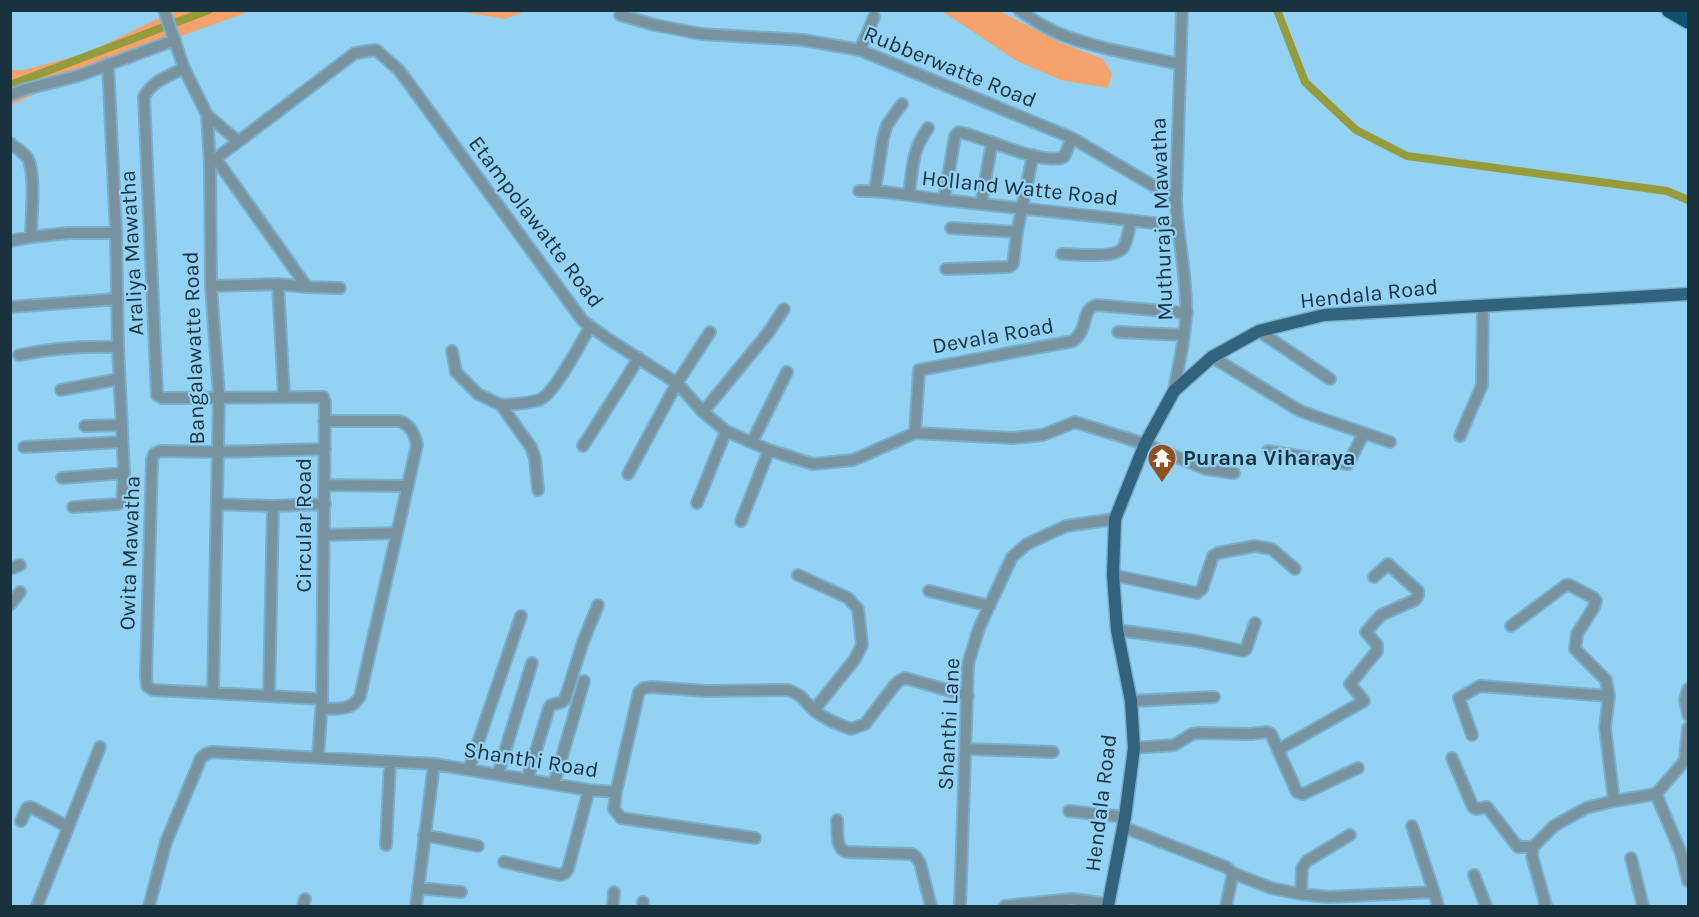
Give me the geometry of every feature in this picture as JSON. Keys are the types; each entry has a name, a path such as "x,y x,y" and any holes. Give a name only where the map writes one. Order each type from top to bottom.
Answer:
{"highway":[{"path":"1670,10 1689,21"}],"main road":[{"name":"Hendala Road","path":"1108,905 1124,822 1134,748 1131,701 1117,630 1113,575 1115,519 1145,444 1174,391 1212,357 1259,331 1324,315 1689,294"}],"street":[{"path":"1019,10 1036,22 1059,33 1086,42 1179,64"},
{"name":"Muthuraja Mawatha","path":"1174,391 1186,313 1185,273 1177,226 1176,199 1182,10"},
{"name":"Bangalawatte Road","path":"166,14 184,68 207,115 213,161 211,286 219,397 213,693"},
{"name":"Rubberwatte Road","path":"620,15 701,34 803,40 860,50 1072,138 1176,199"},
{"path":"860,50 874,17"},
{"path":"10,95 78,76 175,40"},
{"name":"Etampolawatte Road","path":"213,161 355,53 376,50 399,70 584,321 677,383 703,412 726,431 769,450 823,465 853,460 915,433 1012,438 1042,435 1075,422 1145,444 1206,469 1234,474"},
{"path":"73,507 122,502 124,473 108,64"},
{"name":"Araliya Mawatha","path":"184,68 157,82 144,97 157,395 162,398 219,397"},
{"path":"875,190 887,125 902,104"},
{"path":"207,115 238,141"},
{"path":"909,195 917,147 928,128"},
{"path":"944,200 957,134 962,133 1057,160 1064,158 1072,138"},
{"path":"981,204 992,142"},
{"path":"10,143 27,156 30,163 33,188 31,237"},
{"path":"946,269 1009,267 1014,260 1017,232 1033,155"},
{"path":"213,161 307,287"},
{"name":"Holland Watte Road","path":"859,190 1177,226"},
{"path":"1062,254 1118,252 1126,241 1131,220"},
{"path":"951,228 1017,232"},
{"path":"10,242 68,233 116,233"},
{"path":"211,286 278,284 340,288"},
{"path":"278,284 284,397"},
{"path":"10,307 117,299"},
{"name":"Devala Road","path":"915,433 919,370 1073,340 1083,330 1090,307 1097,305 1186,313"},
{"path":"1460,435 1482,385 1483,305"},
{"path":"703,412 768,333 784,309"},
{"path":"501,405 539,400 547,395 590,327"},
{"path":"1259,331 1330,379"},
{"path":"628,474 677,383 710,332"},
{"path":"1118,332 1184,334"},
{"path":"19,355 44,349 76,346 118,347"},
{"path":"452,351 456,372 477,394 501,405 531,447 535,458 537,490"},
{"path":"1212,357 1300,411 1390,442"},
{"path":"583,446 639,358"},
{"path":"752,442 787,372"},
{"path":"61,390 119,379"},
{"name":"Circular Road","path":"219,397 323,397 325,402 322,704 318,757"},
{"path":"213,693 269,696 351,707 356,704 360,696 417,445 414,434 405,423 399,421 324,421"},
{"path":"85,426 121,425"},
{"path":"697,503 726,431"},
{"path":"1268,451 1348,464 1364,433"},
{"path":"24,447 122,442"},
{"name":"Owita Mawatha","path":"213,693 153,690 147,686 152,460 154,454 160,451 325,449"},
{"path":"741,521 769,450"},
{"path":"62,478 124,473"},
{"path":"325,485 408,486"},
{"path":"217,504 273,506 325,504"},
{"path":"269,696 273,506"},
{"name":"Shanthi Lane","path":"960,906 968,664 979,628 1012,557 1027,544 1066,526 1115,519"},
{"path":"324,535 397,533"},
{"path":"1113,575 1197,593 1202,589 1213,556 1255,546 1272,549 1295,569"},
{"path":"1278,750 1364,701 1350,684 1377,651 1377,645 1366,632 1381,615 1415,600 1418,596 1418,591 1388,564 1374,578"},
{"path":"798,574 848,598 858,609 861,633 862,645 859,653 814,710"},
{"path":"1511,626 1566,585 1596,601 1577,634 1575,650 1606,680 1609,696 1605,727 1614,801"},
{"path":"929,591 990,606"},
{"path":"10,605 20,592"},
{"path":"527,780 549,708 565,699 583,642 598,605"},
{"path":"469,769 521,616"},
{"path":"1117,630 1197,641 1243,651 1246,649 1256,623"},
{"path":"498,774 532,663"},
{"name":"Shanthi Road","path":"149,906 166,842 201,758 212,752 434,764 589,790 616,792 639,692 644,688 706,691 788,690 800,695 814,710 832,722 850,729 865,724 899,681 905,678 968,696"},
{"path":"554,784 584,681"},
{"path":"1472,735 1459,698 1480,686 1609,696"},
{"path":"1689,689 1685,700 1689,715"},
{"path":"1131,701 1214,698"},
{"path":"1546,906 1532,856 1533,847 1554,826 1586,808 1656,794 1687,758 1689,728"},
{"path":"1134,748 1174,745 1192,734 1199,733 1267,732 1271,734 1297,792 1300,794 1358,768"},
{"path":"37,906 100,747"},
{"path":"966,749 1053,752"},
{"path":"1452,758 1473,807 1476,809 1487,807 1518,847 1533,847"},
{"path":"386,845 390,762"},
{"path":"416,906 434,764"},
{"path":"504,862 560,875 566,873 589,790"},
{"path":"616,792 614,809 621,818 755,838"},
{"path":"1656,794 1685,854 1689,881"},
{"path":"21,821 27,808 30,807 68,828"},
{"path":"1069,811 1124,822 1226,867 1233,873 1272,888 1328,902 1434,892"},
{"path":"837,820 839,846 842,851 912,854 916,857 920,863 931,906"},
{"path":"1412,826 1438,906"},
{"path":"424,835 478,846"},
{"path":"1301,894 1302,868 1307,861 1350,835"},
{"path":"1631,858 1643,906"},
{"path":"1226,906 1233,873"},
{"path":"1474,875 1486,906"},
{"path":"418,888 461,892"},
{"path":"613,906 614,892"},
{"path":"1005,906 1072,899 1108,905"}],"shaded area":[{"path":"526,10 505,19 458,11"},
{"path":"173,11 251,11 92,68 11,105 10,70 24,70 88,53"},
{"path":"937,11 999,11 1059,42 1103,59 1112,74 1108,88 1061,80 1017,61 945,13"}],"waterway":[{"path":"10,85 209,10"},
{"path":"1277,10 1305,82 1356,130 1407,156 1667,191 1688,200"}],"place":[{"name":"Purana Viharaya","path":"1162,484"}]}
